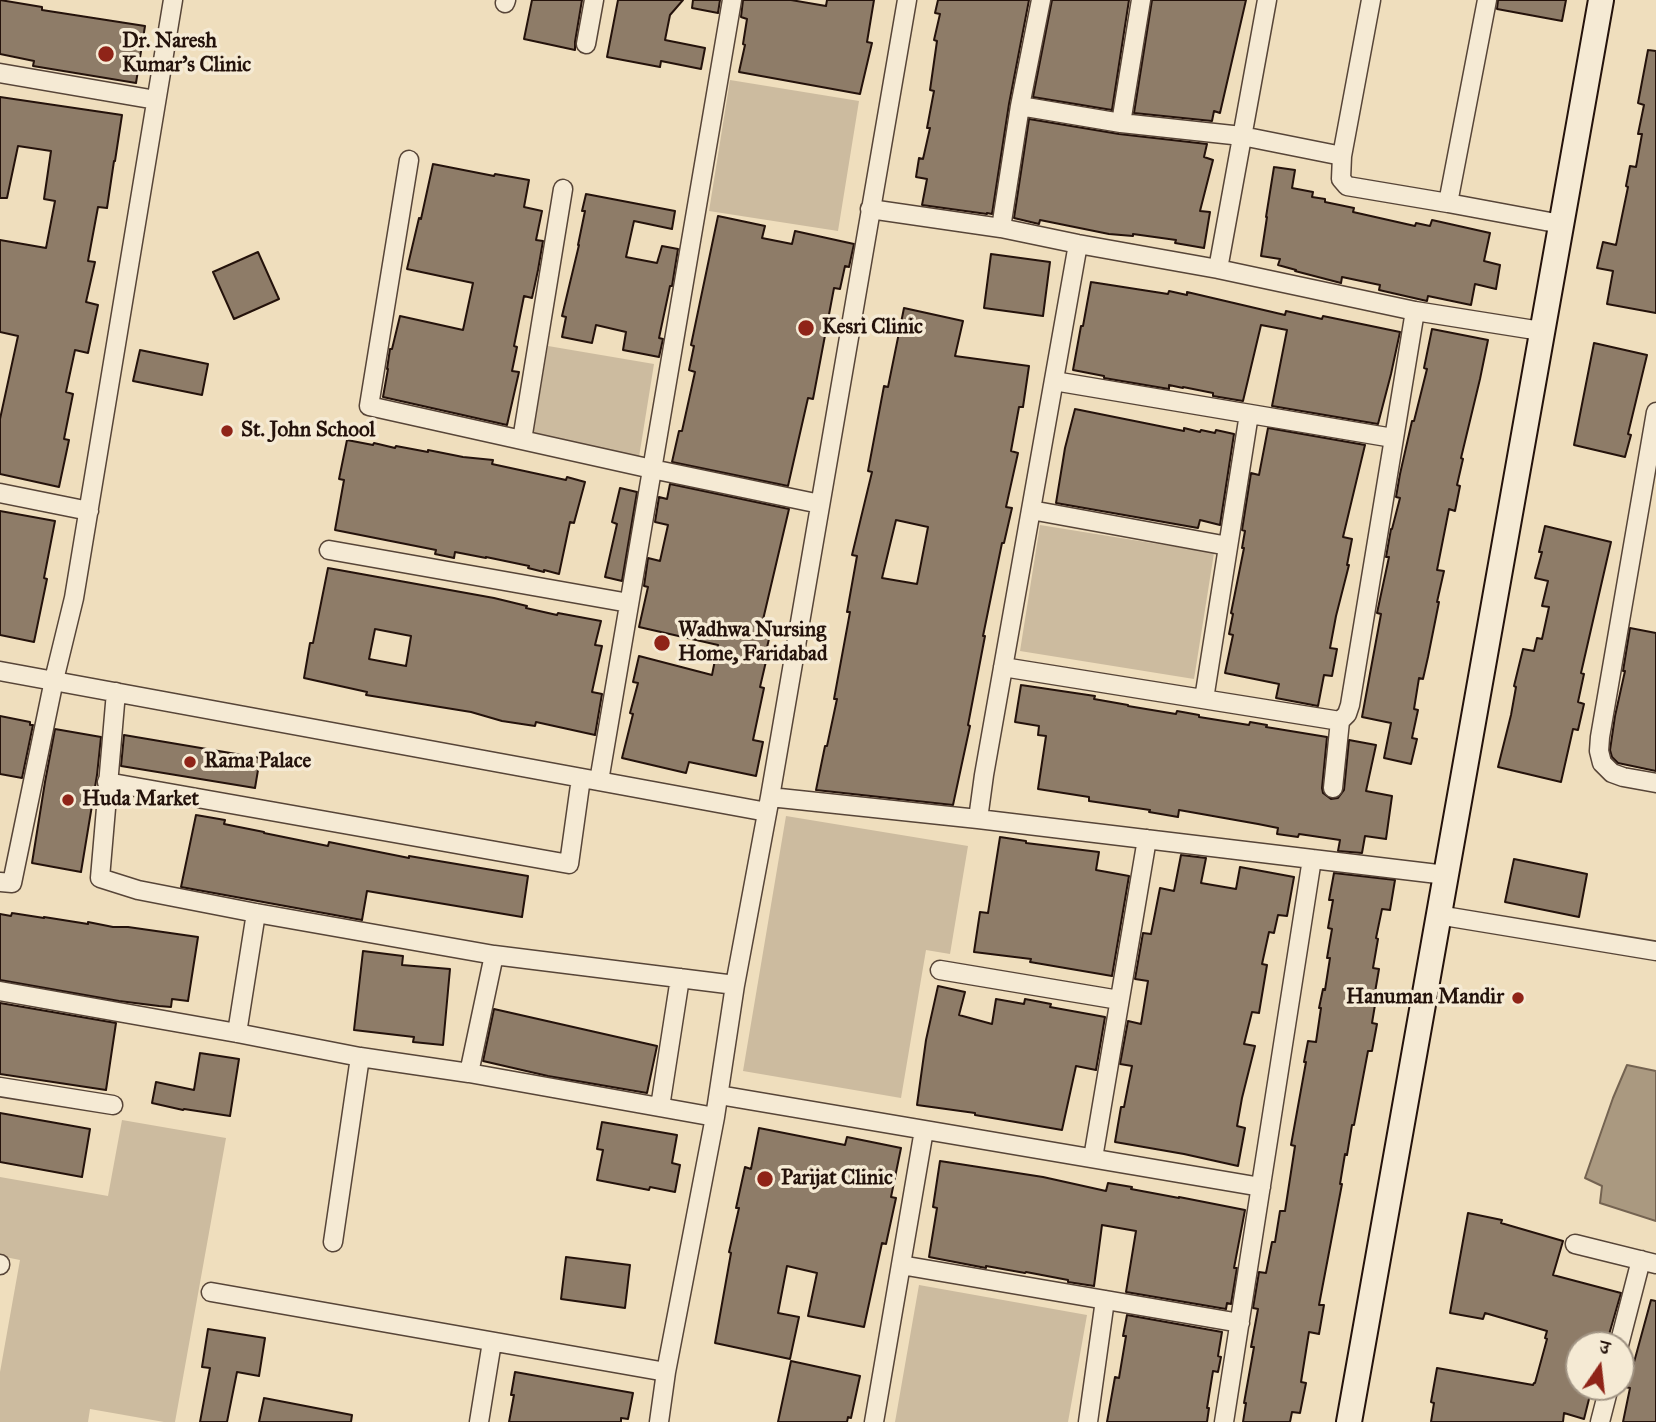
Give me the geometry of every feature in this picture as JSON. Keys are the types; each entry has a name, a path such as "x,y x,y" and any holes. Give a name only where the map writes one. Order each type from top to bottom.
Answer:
{"street":[{"path":"0,882 12,883 54,680 74,598 173,0"},
{"path":"586,44 594,0"},
{"path":"107,782 569,864 629,603 732,0"},
{"path":"659,1422 666,1372 719,1095 735,985 769,805 907,0"},
{"path":"1001,228 1020,106 1041,0"},
{"path":"1121,123 1141,0"},
{"path":"1218,269 1267,0"},
{"path":"1371,0 1342,156 1341,179 1347,186 1560,223"},
{"path":"1448,203 1487,0"},
{"path":"1349,1422 1601,0"},
{"path":"0,73 156,100"},
{"path":"1020,106 1121,123 1242,136 1342,156"},
{"path":"409,160 369,406 820,504"},
{"path":"522,440 563,189"},
{"path":"870,209 1001,228 1218,269 1415,311 1541,331"},
{"path":"978,819 1078,244"},
{"path":"1333,788 1340,721 1347,714 1350,705 1415,311"},
{"path":"1054,382 1393,438"},
{"path":"1656,412 1599,751 1602,763 1612,773 1623,778 1656,783"},
{"path":"1204,699 1249,414"},
{"path":"0,494 89,511"},
{"path":"1031,510 1228,545"},
{"path":"329,550 629,603"},
{"path":"1003,667 1340,721"},
{"path":"0,671 590,780 769,805 978,819 1446,875"},
{"path":"116,692 100,878 138,890 494,955 735,985"},
{"path":"1093,1158 1147,839"},
{"path":"1224,1422 1312,859"},
{"path":"237,1032 256,913"},
{"path":"1438,915 1656,951"},
{"path":"469,1073 494,955"},
{"path":"940,970 1119,1000"},
{"path":"660,1107 680,978"},
{"path":"0,991 237,1032 360,1057 469,1073 715,1117"},
{"path":"333,1242 360,1057"},
{"path":"0,1087 113,1105"},
{"path":"719,1095 1261,1187"},
{"path":"874,1422 924,1130"},
{"path":"1575,1244 1649,1262 1624,1331"},
{"path":"901,1265 1240,1322"},
{"path":"211,1292 666,1372"},
{"path":"1088,1422 1105,1300"},
{"path":"479,1422 492,1342"},
{"path":"1600,1422 1605,1401"}],"shaded area":[{"path":"730,80 859,101 838,231 709,211"},
{"path":"548,346 654,364 639,457 532,439"},
{"path":"1040,525 1214,553 1194,679 1020,651"},
{"path":"786,816 968,846 950,954 926,950 901,1098 743,1071"},
{"path":"1627,1065 1656,1071 1656,1221 1600,1203 1602,1186 1585,1178"},
{"path":"122,1120 226,1138 175,1422 90,1409 88,1422 0,1422 0,1372 20,1260 0,1256 0,1177 108,1196"},
{"path":"919,1285 1087,1315 1068,1422 895,1422"}],"building":[{"path":"0,0 42,7 42,10 145,26 136,83 33,66 34,61 0,54"},
{"path":"532,0 582,0 575,50 524,39"},
{"path":"618,0 683,0 670,15 665,40 705,48 701,69 661,61 660,67 607,57"},
{"path":"693,0 720,0 718,13 692,8"},
{"path":"743,0 791,0 826,6 827,0 874,0 867,42 872,43 860,94 739,72 747,19 741,17"},
{"path":"938,0 1029,0 992,214 922,205 927,179 916,177 919,158 923,159 930,128 927,128 934,91 930,90 937,41 934,40 940,14 935,13"},
{"path":"1052,0 1129,0 1112,110 1033,97"},
{"path":"1152,0 1246,0 1220,113 1214,111 1212,121 1134,113"},
{"path":"1498,0 1566,0 1562,21 1497,9"},
{"path":"1648,50 1656,51 1656,313 1607,304 1613,271 1597,268 1603,242 1616,245 1630,166 1636,167 1642,134 1638,134 1644,105 1638,103"},
{"path":"0,97 122,115 107,208 98,207 88,261 95,262 86,302 98,305 88,353 75,350 66,392 73,394 64,439 69,440 59,487 0,474 0,419 18,336 0,332 0,240 46,248 55,201 44,199 51,151 18,146 7,198 0,198"},
{"path":"1029,119 1119,134 1207,144 1204,157 1213,160 1200,211 1210,212 1204,248 1175,243 1176,240 1133,234 1109,234 1040,220 1039,224 1014,218"},
{"path":"433,164 529,180 524,207 542,211 536,240 543,241 538,270 532,298 524,296 514,346 517,347 512,371 519,372 507,425 383,397 390,349 400,316 463,330 473,283 407,269"},
{"path":"1274,167 1295,170 1292,188 1313,192 1312,197 1325,199 1325,202 1354,208 1353,212 1415,226 1416,223 1430,226 1432,220 1490,233 1484,261 1500,265 1496,289 1475,284 1471,305 1428,296 1427,301 1379,290 1380,285 1342,277 1341,283 1295,271 1278,265 1280,259 1261,256"},
{"path":"586,194 675,211 672,229 634,221 626,257 657,263 662,246 678,249 659,338 663,339 659,357 623,350 626,332 596,325 592,343 562,337 566,317 562,316 579,245"},
{"path":"718,216 765,226 762,238 792,244 795,231 854,244 840,289 834,288 813,399 808,398 788,486 672,462 695,372 689,370 694,346 691,345"},
{"path":"258,252 279,299 234,319 213,272"},
{"path":"991,254 1050,262 1043,316 984,308"},
{"path":"1091,282 1168,294 1169,291 1187,295 1187,292 1285,315 1286,311 1322,319 1323,316 1400,332 1378,424 1272,406 1287,330 1261,325 1243,401 1183,387 1169,385 1169,389 1073,370"},
{"path":"904,308 963,321 955,356 1029,366 1023,407 1019,407 1011,451 1018,453 1006,507 1012,508 983,636 968,725 970,726 953,805 816,790 837,699 834,699 857,556 852,555 872,472 868,471 884,386 888,387","holes":["896,520 928,527 917,584 882,578"]},
{"path":"1432,329 1488,340 1461,458 1463,459 1457,485 1460,486 1455,511 1449,509 1437,570 1444,571 1423,679 1419,678 1414,709 1418,710 1412,738 1417,739 1411,764 1384,758 1391,723 1362,717 1381,614 1377,613 1389,557 1386,557 1400,498 1396,497 1400,474 1427,369 1424,368"},
{"path":"1594,343 1647,355 1625,457 1574,445"},
{"path":"140,350 208,364 202,395 133,381"},
{"path":"1075,409 1184,431 1184,428 1234,434 1220,525 1200,520 1198,528 1056,503"},
{"path":"1268,428 1365,445 1343,537 1352,539 1349,565 1330,648 1337,649 1332,676 1324,675 1318,706 1276,698 1279,684 1225,673 1233,635 1229,634 1231,613 1244,548 1245,531 1242,530 1251,473 1259,475"},
{"path":"347,440 493,460 492,464 585,482 574,523 570,522 559,574 455,552 454,558 435,554 436,550 335,530 344,480 339,479"},
{"path":"670,484 789,509 762,624 772,626 760,687 764,688 753,740 763,742 756,776 689,762 686,773 622,758 633,714 630,713 638,683 633,682 639,656 712,675 718,645 639,627 648,587 644,586 648,558 660,561 668,525 655,522 659,497 667,499"},
{"path":"620,488 637,492 622,581 605,577 617,524 612,522"},
{"path":"0,511 55,521 34,642 0,635"},
{"path":"1545,526 1611,542 1581,673 1584,674 1578,702 1584,704 1578,730 1573,729 1561,782 1498,767 1523,649 1534,651 1537,638 1542,639 1549,607 1542,606 1548,581 1535,578"},
{"path":"328,568 494,598 557,615 558,613 601,621 595,645 602,646 592,692 602,694 595,735 536,722 535,726 502,721 471,712 366,695 367,692 304,678 310,643 313,643","holes":["375,629 411,636 406,666 369,659"]},
{"path":"1630,628 1656,633 1656,771 1618,763 1610,750"},
{"path":"1021,685 1095,696 1094,699 1128,706 1176,714 1177,711 1249,725 1250,722 1327,737 1322,788 1323,793 1331,799 1338,798 1344,790 1349,740 1376,745 1366,791 1392,796 1386,839 1365,836 1362,853 1338,851 1340,840 1277,834 1278,828 1258,824 1179,810 1178,817 1089,801 1089,797 1038,789 1046,736 1038,735 1039,726 1015,722"},
{"path":"0,716 30,722 30,725 33,725 22,778 0,774"},
{"name":"Huda Market","path":"55,729 101,737 81,872 32,863"},
{"name":"Rama Palace","path":"124,735 260,758 255,788 121,766"},
{"path":"196,815 225,820 224,824 328,846 329,842 409,858 528,876 522,917 367,891 362,920 181,887"},
{"path":"1000,837 1099,852 1096,870 1129,876 1112,976 1030,962 1031,959 974,952 980,912 988,913"},
{"path":"1181,855 1206,858 1201,883 1236,889 1240,867 1294,877 1287,916 1278,915 1274,933 1269,932 1262,964 1267,965 1259,1013 1252,1012 1244,1044 1255,1046 1237,1126 1245,1128 1238,1166 1115,1142 1132,1066 1120,1064 1128,1021 1141,1024 1148,981 1135,979 1143,933 1151,934 1160,888 1174,891"},
{"path":"1514,859 1587,874 1579,917 1505,902"},
{"path":"1334,873 1395,880 1390,910 1382,909 1376,938 1373,968 1379,969 1372,1023 1377,1024 1372,1051 1368,1051 1354,1125 1347,1155 1345,1154 1342,1184 1319,1305 1324,1305 1319,1334 1309,1332 1301,1382 1306,1383 1300,1413 1292,1412 1290,1422 1243,1422 1254,1347 1251,1347 1258,1309 1253,1308 1259,1272 1266,1273 1280,1211 1285,1211 1295,1146 1291,1145 1304,1062 1308,1041 1316,1042 1319,1008 1323,989 1325,990 1332,929 1328,928 1333,900 1329,900"},
{"path":"12,913 198,937 188,1001 172,999 171,1007 159,1006 0,980 0,914 11,916"},
{"path":"363,951 403,956 402,965 450,969 443,1045 413,1042 414,1037 354,1030"},
{"path":"938,986 965,992 959,1015 992,1024 996,999 1024,1004 1025,999 1051,1004 1050,1007 1105,1017 1096,1070 1076,1066 1062,1130 917,1105 926,1040"},
{"path":"0,1003 116,1023 106,1090 0,1074"},
{"path":"494,1009 657,1046 647,1093 548,1076 483,1061"},
{"path":"200,1053 239,1059 230,1116 152,1103 156,1082 194,1090"},
{"path":"0,1113 90,1129 82,1177 0,1162"},
{"path":"602,1122 677,1135 672,1163 680,1165 675,1192 597,1180 603,1150 597,1149"},
{"path":"759,1128 845,1145 847,1137 901,1148 891,1197 896,1198 886,1244 882,1243 864,1327 808,1316 817,1273 787,1266 778,1313 799,1317 790,1359 715,1343 731,1253 729,1252 739,1208 736,1208 745,1167 751,1169"},
{"path":"940,1161 1043,1177 1106,1191 1108,1183 1245,1210 1234,1268 1237,1268 1231,1304 1227,1303 1226,1309 1126,1292 1136,1231 1102,1225 1094,1286 929,1257 937,1208 933,1207"},
{"path":"1468,1213 1502,1220 1501,1223 1563,1241 1553,1275 1621,1293 1610,1331 1565,1331 1565,1401 1588,1401 1584,1419 1564,1413 1563,1422 1431,1422 1434,1403 1431,1402 1437,1368 1533,1385 1547,1339 1547,1331 1485,1313 1483,1319 1450,1313"},
{"path":"566,1257 630,1265 625,1308 561,1299"},
{"path":"1651,1300 1656,1301 1656,1422 1623,1422 1627,1401 1635,1401 1635,1359"},
{"path":"1127,1315 1222,1332 1218,1356 1221,1357 1218,1372 1213,1371 1207,1422 1107,1422 1115,1377 1119,1378"},
{"path":"208,1329 265,1338 259,1376 237,1372 227,1422 200,1422 210,1368 202,1367"},
{"path":"791,1361 860,1376 851,1418 848,1417 847,1422 778,1422"},
{"path":"515,1372 633,1393 628,1419 621,1418 621,1422 509,1422"},
{"path":"264,1398 352,1415 351,1422 259,1422"}],"place":[{"name":"Dr. Naresh Kumar's Clinic","path":"106,54"},
{"name":"Kesri Clinic","path":"806,328"},
{"name":"St. John School","path":"227,431"},
{"name":"Wadhwa Nursing Home, Faridabad","path":"662,643"},
{"name":"Rama Palace","path":"190,762"},
{"name":"Huda Market","path":"68,800"},
{"name":"Hanuman Mandir","path":"1518,998"},
{"name":"Parijat Clinic","path":"765,1179"}]}
